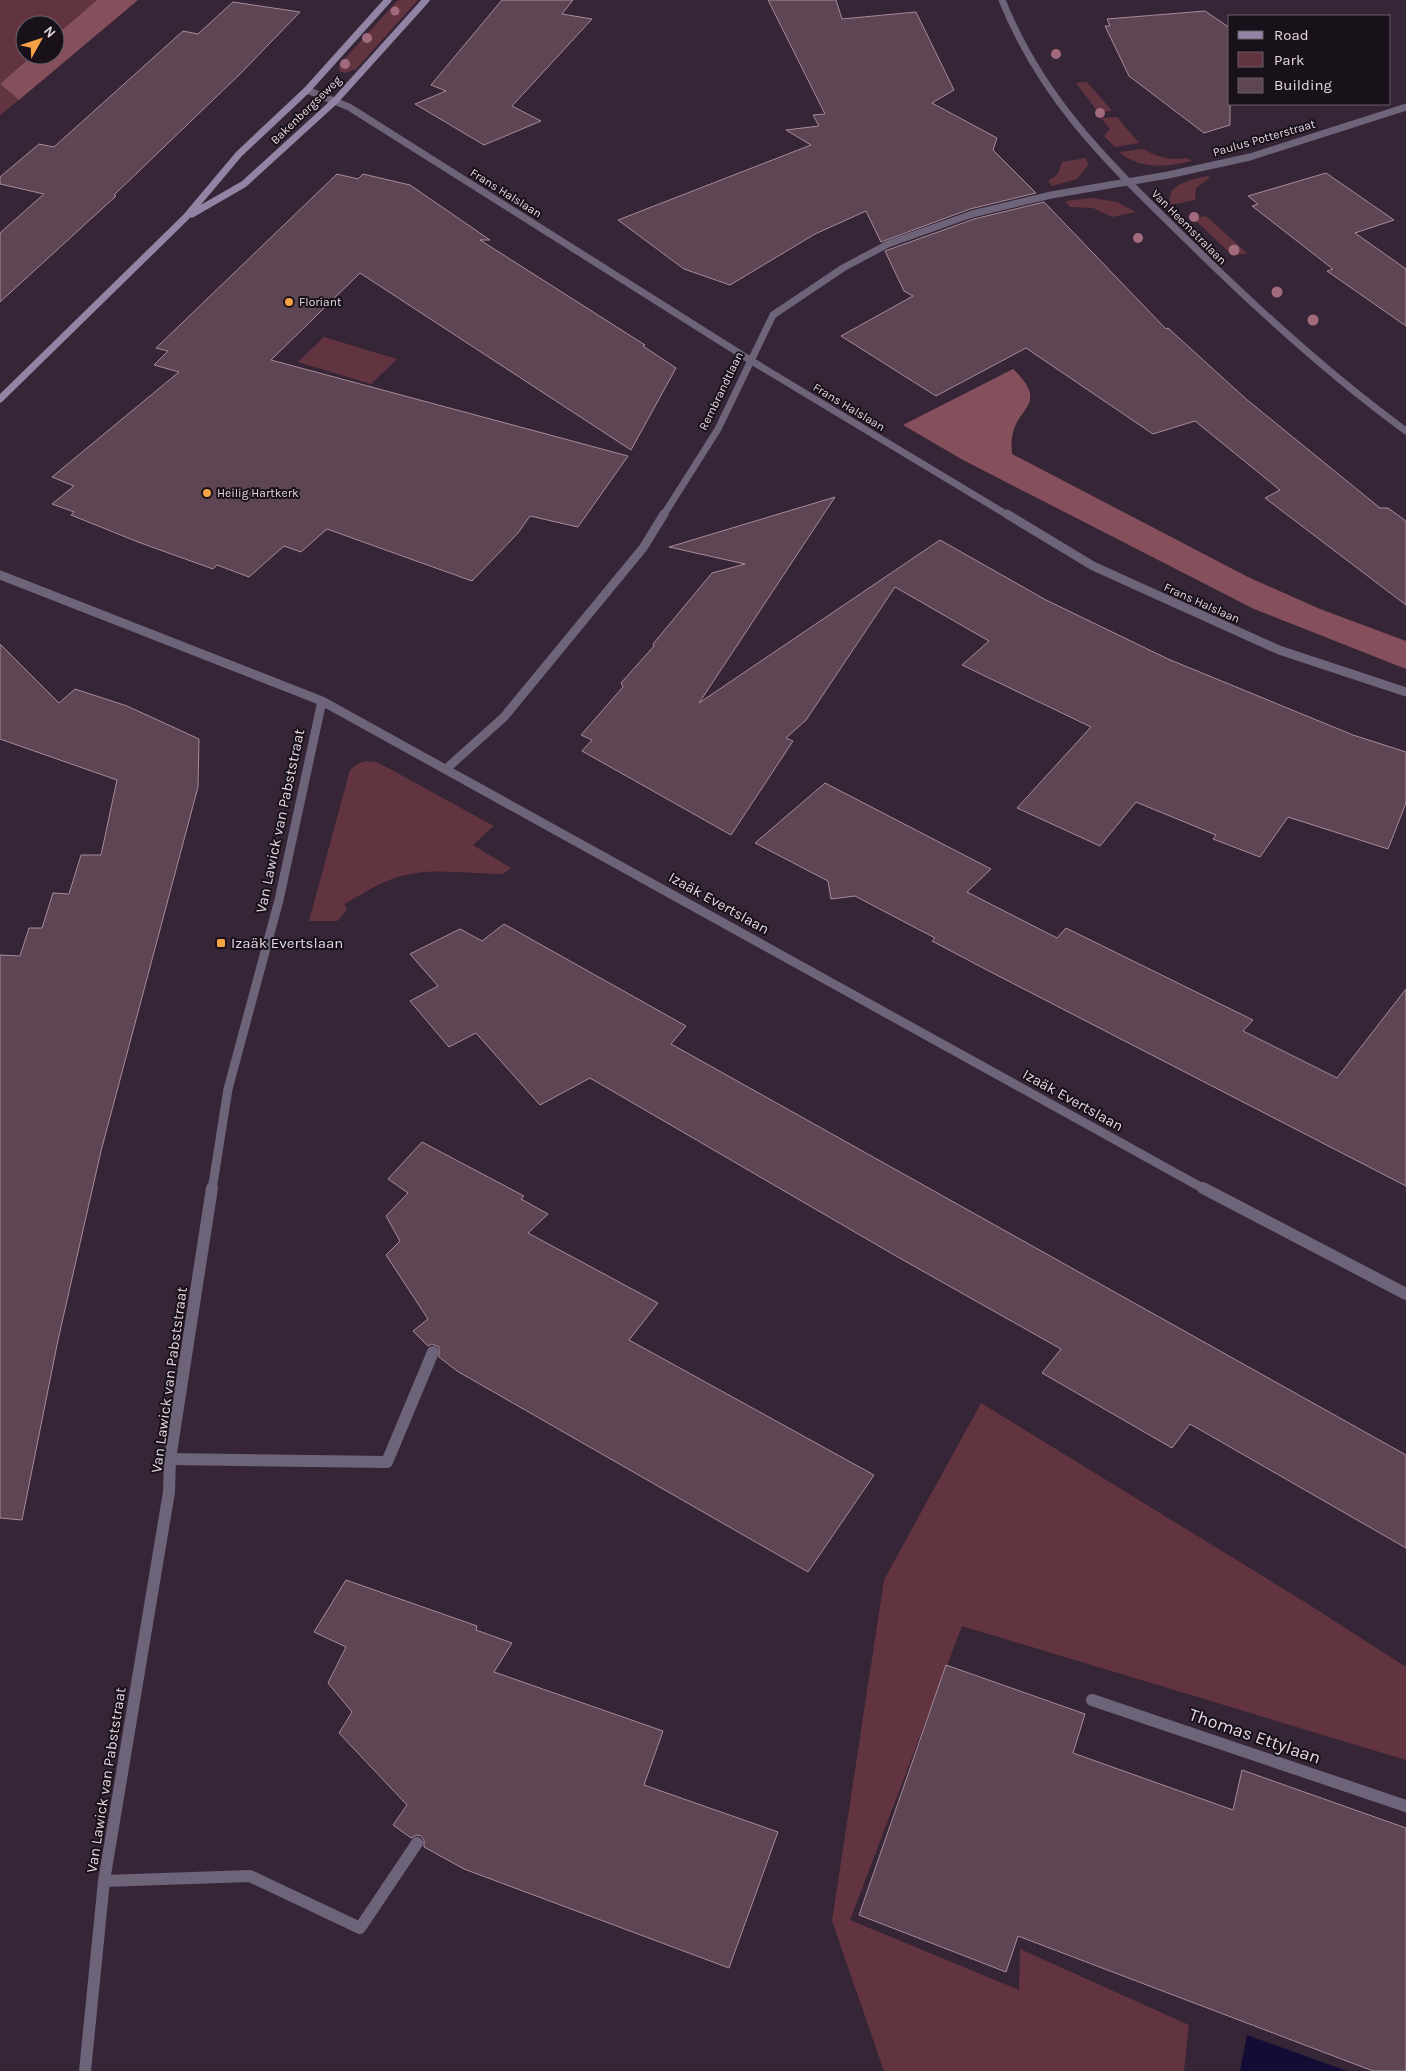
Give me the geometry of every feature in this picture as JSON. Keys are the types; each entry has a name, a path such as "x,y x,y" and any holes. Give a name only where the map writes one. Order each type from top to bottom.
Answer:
{"street":[{"name":"Bakenbergseweg","path":"0,399 186,217 239,154 307,90 388,0"},
{"name":"Bakenbergseweg","path":"186,217 244,184 335,101 426,0"},
{"name":"Van Heemstralaan","path":"1002,0 1027,55 1055,98 1126,180 1228,281 1308,353 1383,415 1406,431"},
{"name":"Frans Halslaan","path":"307,90 349,107 750,360 1093,566 1279,650 1406,692"},
{"name":"Paulus Potterstraat","path":"1126,180 1168,175 1250,157 1406,108"},
{"name":"Rembrandtlaan","path":"446,769 504,717 643,548 718,429 773,315 843,268 888,244 972,214 1126,180"},
{"name":"Izaäk Evertslaan","path":"0,576 322,701 1140,1155 1406,1294"},
{"name":"Van Lawick van Pabststraat","path":"85,2071 104,1881 169,1492 170,1459 228,1088 279,900 322,701"},
{"path":"170,1459 387,1462 433,1352"},
{"name":"Thomas Ettylaan","path":"1092,1700 1406,1806"},
{"path":"104,1881 250,1876 360,1928 417,1843"}],"green space":[{"path":"0,0 97,0 65,27 65,15 15,15 15,65 22,65 0,84"},
{"path":"398,0 418,0 356,69 345,73 339,71 339,65"},
{"path":"1087,82 1112,111 1098,112 1076,83"},
{"path":"0,84 19,100 0,115"},
{"path":"1117,117 1139,143 1115,147 1104,136 1110,129 1101,118"},
{"path":"1143,149 1164,158 1187,158 1192,161 1163,166 1145,164 1127,158 1119,152"},
{"path":"1086,158 1088,165 1077,179 1052,186 1048,181 1058,174 1062,162"},
{"path":"1208,176 1210,178 1196,188 1195,200 1171,205 1170,198 1176,187 1188,181"},
{"path":"1092,198 1117,202 1136,212 1112,217 1093,208 1070,207 1065,201"},
{"path":"1206,216 1247,253 1233,256 1194,219"},
{"path":"324,337 397,359 371,384 298,362"},
{"path":"365,761 377,762 494,826 473,845 511,868 503,874 433,872 405,875 379,884 344,904 347,910 337,921 309,921 350,770 357,764"},
{"path":"981,1403 1308,1604 1406,1667 1406,1760 962,1626 850,1920 1019,1990 1020,1949 1189,2025 1184,2071 884,2071 832,1921 884,1580"}],"shaded area":[{"path":"97,0 138,0 65,61 65,27"},
{"path":"22,65 61,65 19,100 0,84"},
{"path":"1013,369 1024,381 1030,398 1028,405 1014,428 1012,454 1248,577 1320,609 1406,641 1406,669 1254,609 963,460 903,425"},
{"path":"1247,2035 1347,2071 1240,2071"}],"building":[{"path":"502,0 573,0 562,14 592,19 512,106 541,121 484,145 415,104 446,91 431,85"},
{"path":"768,0 836,0 842,19 916,12 954,90 932,103 997,138 993,150 1036,193 970,209 881,242 866,211 815,234 730,285 684,269 618,220 811,145 786,130 819,126 813,115 825,114"},
{"path":"233,2 300,12 241,73 114,195 116,196 0,302 0,233 44,194 0,184 0,177 39,144 54,147 183,31 198,34"},
{"path":"1205,11 1228,27 1228,105 1230,105 1230,125 1204,133 1129,76 1105,26 1110,26 1107,19"},
{"path":"1326,173 1394,220 1355,233 1406,269 1406,326 1327,271 1333,269 1252,206 1258,204 1248,196"},
{"path":"337,174 358,179 363,174 410,185 490,240 480,240 645,345 643,346 676,368 631,450 360,273 271,360 628,456 578,527 530,516 518,533 472,581 327,529 301,552 284,546 249,577 217,565 213,569 138,542 71,515 74,512 52,504 74,486 52,477 179,372 154,365 168,351 156,348"},
{"path":"1044,202 1166,329 1168,328 1246,399 1380,508 1388,508 1406,521 1406,605 1265,498 1280,490 1195,421 1153,434 1026,348 936,396 841,336 913,296 904,291 885,251 974,219"},
{"path":"835,497 699,703 940,540 1046,600 1168,659 1353,735 1406,752 1406,803 1388,849 1288,817 1260,857 1213,839 1216,835 1136,802 1100,846 1017,808 1091,727 962,665 989,641 895,587 806,720 786,738 793,741 731,835 582,751 592,740 581,735 623,687 621,683 654,646 653,644 712,573 745,564 669,547"},
{"path":"0,644 59,703 75,689 127,706 199,739 198,787 101,1151 58,1340 22,1520 0,1518 0,955 20,956 29,928 42,928 53,893 69,894 81,855 101,855 117,780 0,739"},
{"path":"825,783 991,869 967,892 1057,938 1066,928 1253,1020 1243,1031 1337,1078 1406,989 1406,1186 985,969 932,941 935,938 855,896 831,899 828,881 755,843"},
{"path":"504,924 686,1026 671,1044 1406,1455 1406,1548 1190,1424 1172,1448 1042,1373 1061,1349 896,1256 590,1078 540,1105 476,1033 449,1047 410,1001 438,986 410,954 460,929 482,941"},
{"path":"422,1142 524,1196 521,1199 548,1214 528,1233 658,1303 629,1340 874,1475 808,1572 457,1371 439,1357 439,1347 432,1344 428,1346 413,1331 428,1319 386,1255 400,1241 386,1216 408,1193 388,1179"},
{"path":"346,1580 477,1626 476,1630 512,1643 494,1672 663,1731 644,1785 778,1832 729,1968 464,1869 424,1847 424,1840 421,1836 417,1835 411,1838 393,1825 407,1805 339,1733 352,1712 328,1683 346,1647 314,1632"},
{"path":"946,1665 1085,1714 1073,1753 1233,1810 1242,1770 1406,1828 1406,2071 1373,2071 1018,1936 1006,1972 859,1915"}],"place":[{"name":"Floriant","path":"289,302"},
{"name":"Heilig Hartkerk","path":"207,493"},
{"name":"Izaäk Evertslaan","path":"221,943"}]}
